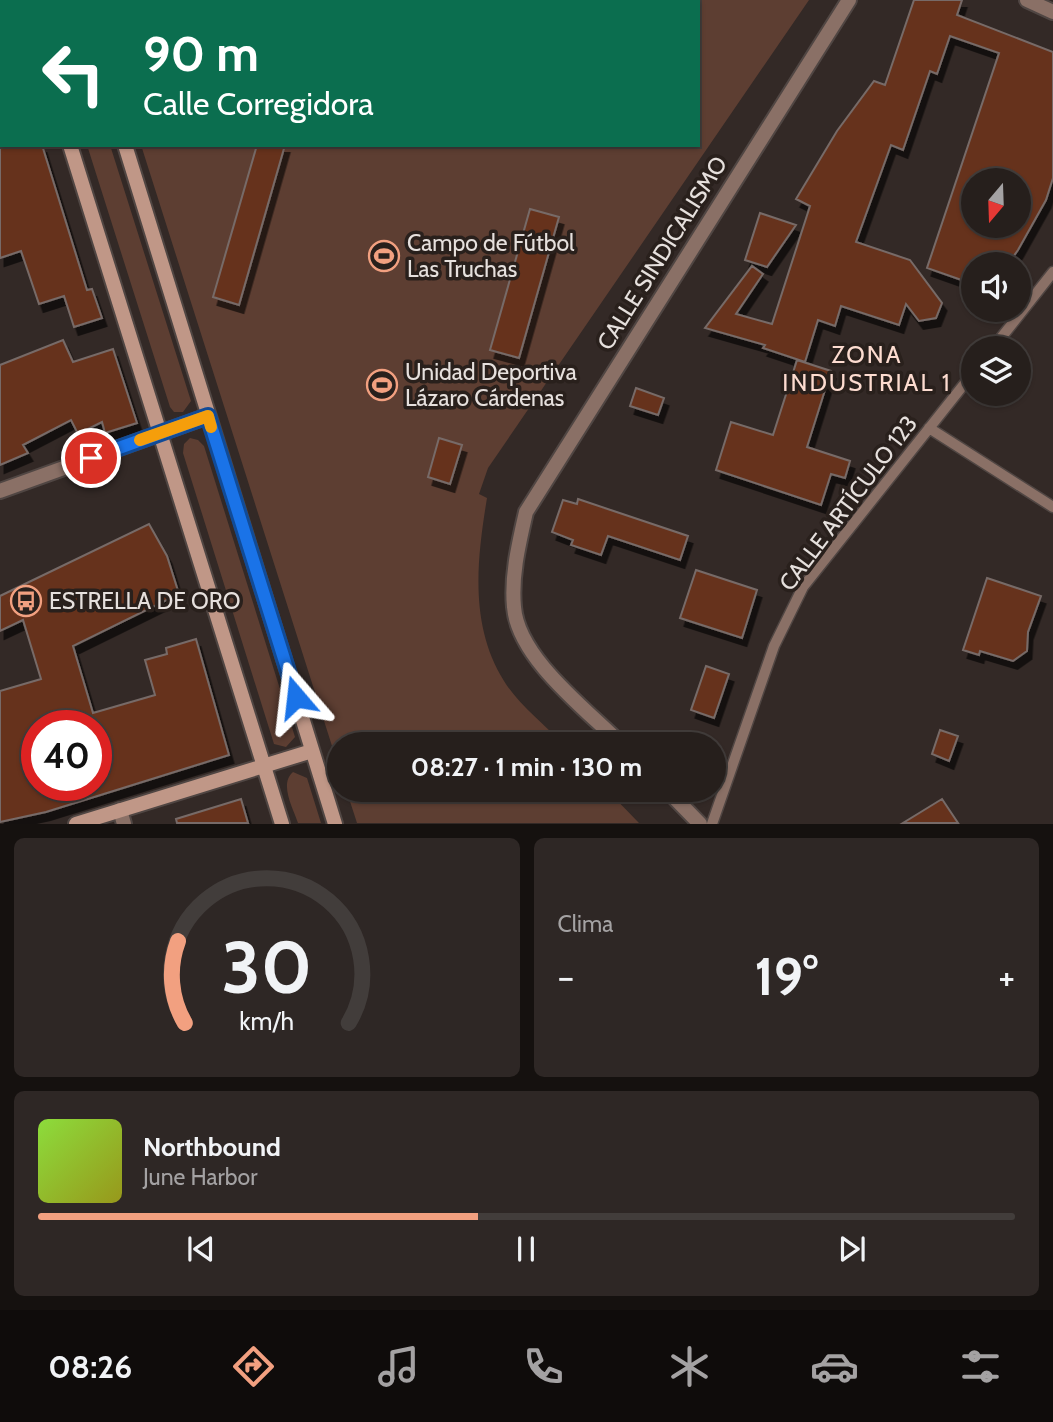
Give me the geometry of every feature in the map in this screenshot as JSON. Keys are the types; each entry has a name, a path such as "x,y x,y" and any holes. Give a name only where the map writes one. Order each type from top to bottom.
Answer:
{"street":[{"name":"CALLE SINDICALISMO","path":"609,732 531,654 514,609 516,553 526,512 849,0"},
{"path":"1027,0 1053,12"},
{"path":"71,147 282,824"},
{"path":"126,147 335,824"},
{"path":"0,491 208,416"},
{"path":"76,824 122,817 264,764 312,751"},
{"path":"679,802 700,824"}],"lane":[{"path":"1002,336 1053,271"},
{"name":"CALLE ARTÍCULO 123","path":"712,824 774,646 803,587 961,388"},
{"path":"929,428 1053,507"}],"shaded area":[{"name":"Unidad Deportiva Lázaro Cárdenas","path":"700,0 809,0 488,468 479,494 487,498 479,568 481,615 493,660 504,681 524,706 551,732 328,732 142,147 700,147"},
{"path":"88,147 111,147 191,401 183,412 174,412 170,407"},
{"path":"190,438 198,440 204,446 295,737 286,747 274,744 183,453 184,444"},
{"path":"293,772 307,778 321,823 298,823 287,789 289,777"},
{"path":"350,802 619,802 639,823 357,823"}],"building":[{"path":"914,0 962,0 957,15 1053,52 1053,178 1046,200 1031,227 1031,168 961,168 961,238 1025,238 1018,250 961,252 961,280 927,268 999,53 950,36 937,74 930,71 903,150 891,145 856,242 910,260 942,303 936,318 919,321 906,304 899,325 841,306 835,326 818,320 805,362 763,348 765,345 705,328 752,266 763,274 736,314 772,324 810,206 796,199 837,131 874,81 885,85"},
{"path":"0,147 43,147 87,290 92,289 102,318 74,327 64,296 39,304 21,251 0,258"},
{"path":"256,147 284,147 239,305 213,297"},
{"path":"530,209 559,217 519,358 490,350"},
{"path":"760,213 796,225 767,267 745,260"},
{"path":"63,340 73,362 113,349 137,423 105,433 102,422 78,434 71,420 23,445 28,453 0,465 0,365"},
{"path":"797,360 831,371 807,447 850,461 845,478 831,474 821,505 716,470 731,422 773,435"},
{"path":"636,388 664,398 658,415 630,406"},
{"path":"439,438 462,445 450,484 428,477"},
{"path":"578,499 688,536 680,560 608,536 601,555 571,545 573,540 552,532 563,500 577,504"},
{"path":"149,524 167,556 179,594 73,646 92,710 21,710 21,801 81,801 0,822 0,691 41,679 23,620 0,631 0,596"},
{"path":"696,570 757,590 742,638 680,618"},
{"path":"987,578 1041,596 1028,632 1027,651 1013,661 980,651 979,655 963,650"},
{"path":"196,639 229,755 112,791 112,710 103,710 155,695 145,660 167,654 166,648"},
{"path":"706,666 729,674 714,718 691,710"},
{"path":"940,730 958,736 949,761 932,754"},
{"path":"241,799 248,823 177,823 176,819"},
{"path":"942,799 958,823 903,823"}],"slow traffic":[{"path":"140,440 208,416 211,427"}],"place":[{"name":"Campo de Fútbol Las Truchas","path":"384,256"},
{"name":"Unidad Deportiva Lázaro Cárdenas","path":"382,385"},
{"name":"ESTRELLA DE ORO","path":"26,601"}],"district":[{"name":"ZONA INDUSTRIAL 1","path":"867,368"}],"route":[{"path":"91,458 208,416 296,697"}]}
